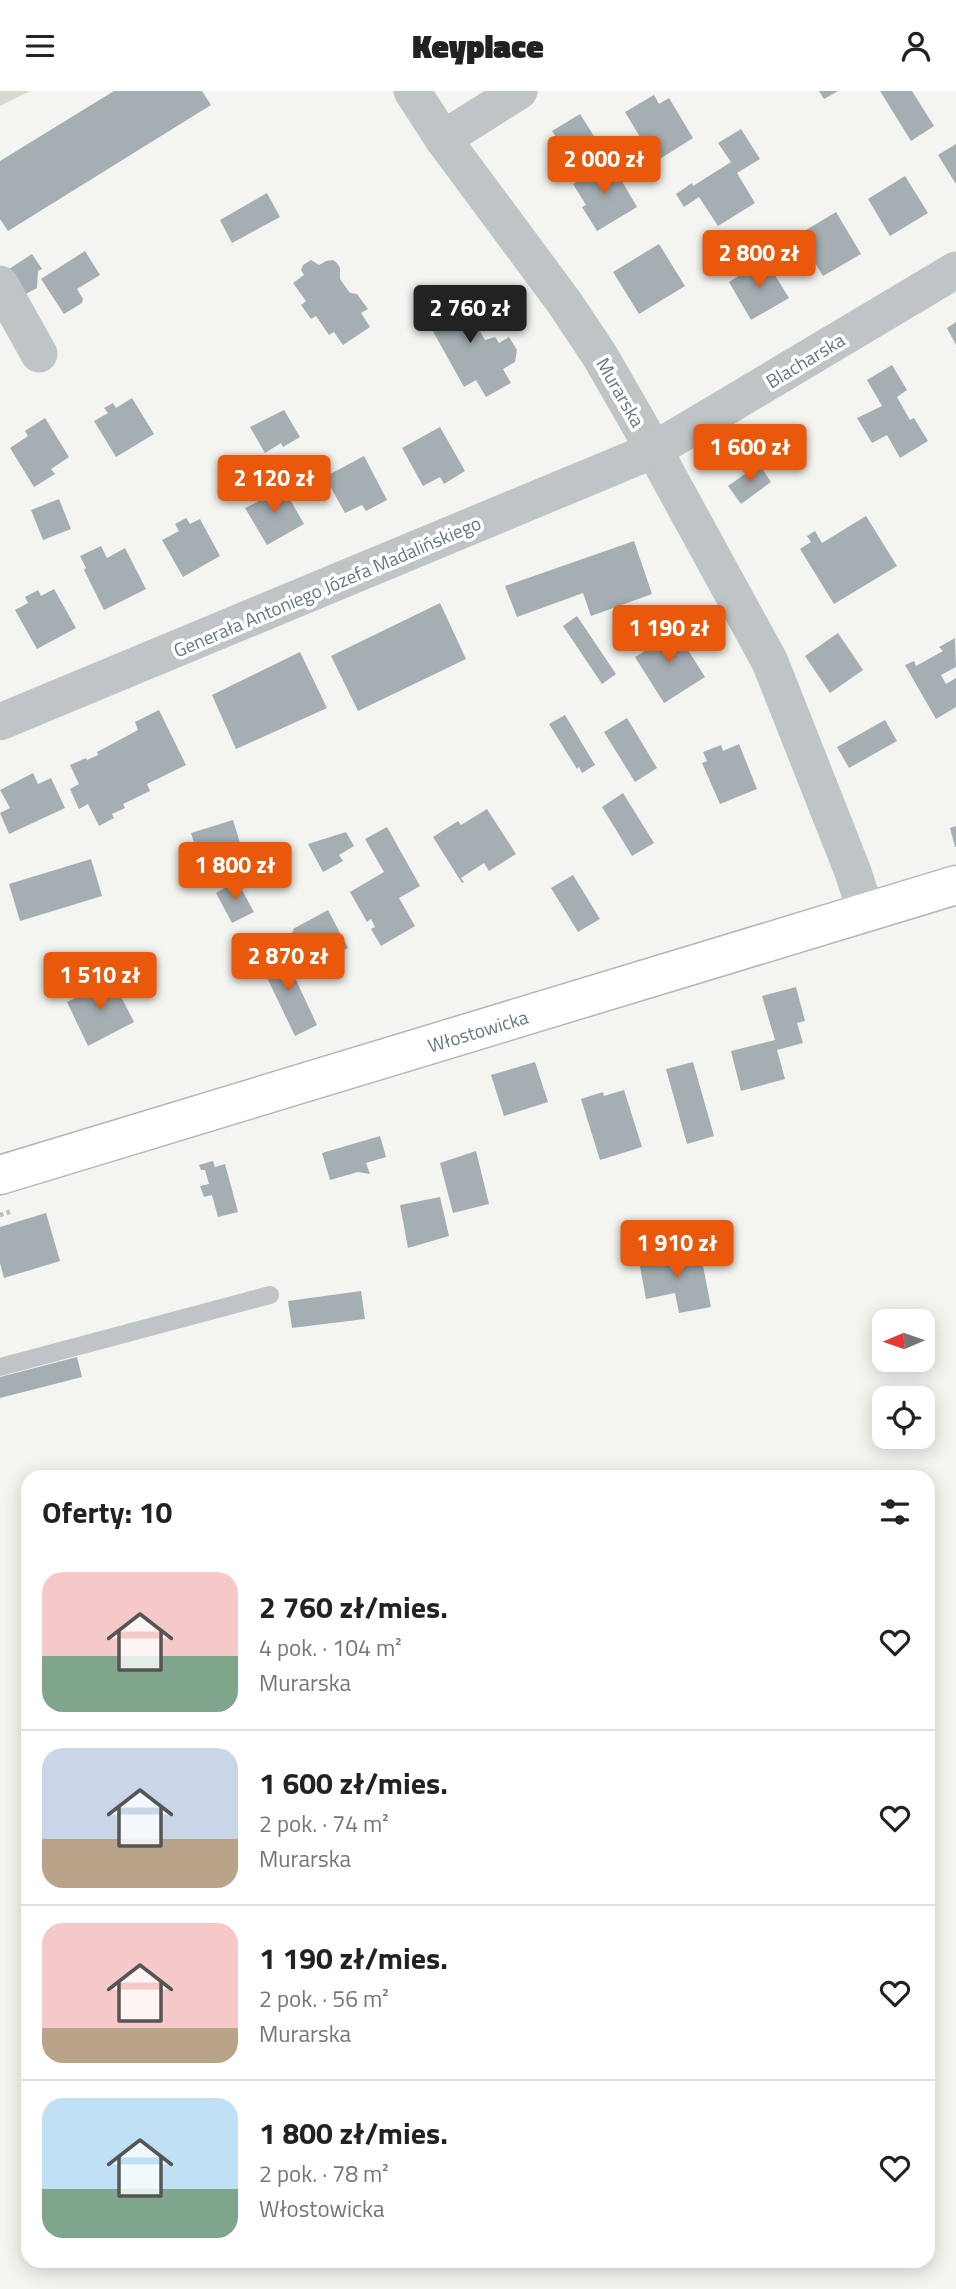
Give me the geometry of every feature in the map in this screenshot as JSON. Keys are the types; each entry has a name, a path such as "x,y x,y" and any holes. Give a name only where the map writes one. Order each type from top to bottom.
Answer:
{"main road":[{"name":"Włostowicka","path":"0,1175 956,885"}],"street":[{"name":"Murarska","path":"412,91 443,139 564,302 600,356 654,450 770,662 853,872 866,912"},
{"path":"443,139 519,91"},
{"name":"Blacharska","path":"654,450 956,270"},
{"path":"0,284 39,354"},
{"name":"Generała Antoniego Józefa Madalińskiego","path":"0,722 654,450"}],"lane":[{"path":"0,1367 270,1295"}],"shaded area":[{"path":"0,91 30,91 0,106"}],"building":[{"path":"114,91 202,91 211,105 8,231 0,219 0,161"},
{"path":"819,91 838,91 824,99"},
{"path":"880,91 912,91 934,126 911,141"},
{"path":"654,95 659,104 669,98 693,138 655,162 625,112"},
{"path":"580,114 602,149 578,164 552,131"},
{"path":"741,129 760,159 737,173 755,203 718,226 699,197 684,207 676,194 731,162 718,143"},
{"path":"956,144 956,184 938,155"},
{"path":"610,161 637,207 597,231 582,207 586,205 573,184"},
{"path":"905,176 928,213 890,236 868,199"},
{"path":"267,193 280,217 232,243 220,220"},
{"path":"836,212 861,254 823,276 798,235"},
{"path":"659,244 685,286 639,314 613,272"},
{"path":"85,251 100,275 77,289 83,299 82,303 64,314 41,279"},
{"path":"32,254 42,269 38,271 37,288 22,296 6,271"},
{"path":"765,259 789,298 751,320 729,282"},
{"path":"311,260 319,265 333,260 337,263 340,279 350,293 357,294 368,309 361,313 370,327 343,345 334,332 329,335 316,316 311,319 301,305 306,301 293,283 304,275 301,270 303,265"},
{"path":"456,289 485,340 495,337 499,343 509,337 517,350 515,362 503,369 511,383 486,397 476,380 464,387 430,326 434,324 425,308"},
{"path":"956,322 956,345 947,328"},
{"path":"892,365 907,390 897,397 910,420 914,418 928,441 900,458 887,435 872,443 857,418 882,406 867,380"},
{"path":"132,398 154,434 116,457 94,421 108,413 104,408 113,403 116,408"},
{"path":"284,410 300,437 283,447 281,443 265,453 250,427"},
{"path":"45,418 69,457 51,469 55,474 34,487 10,448 28,436 25,431"},
{"path":"440,427 465,471 444,484 440,477 423,486 402,448"},
{"path":"364,456 387,500 366,511 362,505 345,513 331,488 324,492 319,480"},
{"path":"759,464 771,482 741,504 728,486"},
{"path":"270,485 274,492 283,487 304,524 267,545 245,508 263,499 258,492"},
{"path":"59,499 71,529 43,540 31,510"},
{"path":"866,516 897,566 834,604 800,549 811,542 807,536 815,531 822,543"},
{"path":"186,518 190,524 200,519 220,556 183,577 162,540 179,531 175,524"},
{"path":"634,541 652,594 591,616 583,593 517,617 505,586"},
{"path":"101,546 107,558 125,548 146,589 104,610 80,556"},
{"path":"54,589 76,628 37,649 15,610 28,603 25,597 38,590 41,596"},
{"path":"440,603 466,659 358,711 331,656"},
{"path":"577,616 616,674 602,684 563,626"},
{"path":"660,627 670,635 676,631 705,677 664,703 635,657 656,644 653,639 654,632"},
{"path":"838,633 863,670 830,693 805,656"},
{"path":"955,638 956,667 941,675 946,684 956,678 956,707 936,719 905,665 914,661 916,666 943,651 939,647"},
{"path":"300,652 327,708 236,749 212,695"},
{"path":"159,710 186,765 147,784 150,791 123,804 125,808 112,814 114,818 99,826 88,804 79,809 70,789 79,784 70,765 98,755 97,752 138,730 135,722"},
{"path":"565,715 595,765 582,773 549,724"},
{"path":"627,718 657,768 635,782 604,732"},
{"path":"885,720 897,741 849,768 837,747"},
{"path":"739,744 757,789 720,804 702,763 707,761 703,752 721,745 723,751"},
{"path":"33,773 38,784 51,778 65,808 9,834 0,813 10,808 0,790"},
{"path":"623,793 654,843 632,856 602,807"},
{"path":"487,809 516,854 489,871 484,863 461,878 464,882 462,883 433,837 458,821 461,825"},
{"path":"233,820 243,853 201,865 191,833"},
{"path":"956,826 956,847 955,847 950,828"},
{"path":"387,827 420,886 399,898 415,926 381,946 371,929 375,927 371,919 367,922 350,892 384,872 365,839"},
{"path":"346,832 354,846 339,855 343,861 323,872 308,844"},
{"path":"91,859 102,896 20,921 9,884"},
{"path":"573,875 600,919 578,932 551,888"},
{"path":"237,881 254,912 232,923 216,893"},
{"path":"328,910 348,948 313,967 300,943 295,946 289,934 293,929"},
{"path":"282,950 317,1025 295,1036 259,961"},
{"path":"112,979 134,1022 88,1046 67,1002"},
{"path":"796,987 805,1021 797,1023 803,1043 777,1050 785,1079 741,1091 731,1051 775,1040 762,996"},
{"path":"535,1062 548,1102 504,1116 491,1075"},
{"path":"693,1062 714,1136 687,1144 666,1069"},
{"path":"624,1090 642,1147 600,1160 581,1099 603,1092 604,1096"},
{"path":"380,1136 386,1157 366,1163 370,1174 358,1172 330,1180 322,1153"},
{"path":"476,1151 489,1204 453,1213 440,1163"},
{"path":"213,1161 215,1167 225,1164 238,1212 218,1217 212,1195 204,1197 200,1186 209,1184 205,1170 201,1170 199,1165"},
{"path":"440,1197 449,1236 408,1248 400,1205"},
{"path":"46,1213 60,1261 4,1278 0,1263 0,1227"},
{"path":"700,1250 711,1307 679,1313 675,1293 646,1299 639,1261"},
{"path":"361,1291 365,1319 292,1328 288,1301"},
{"path":"77,1357 82,1377 0,1398 0,1377"}]}
